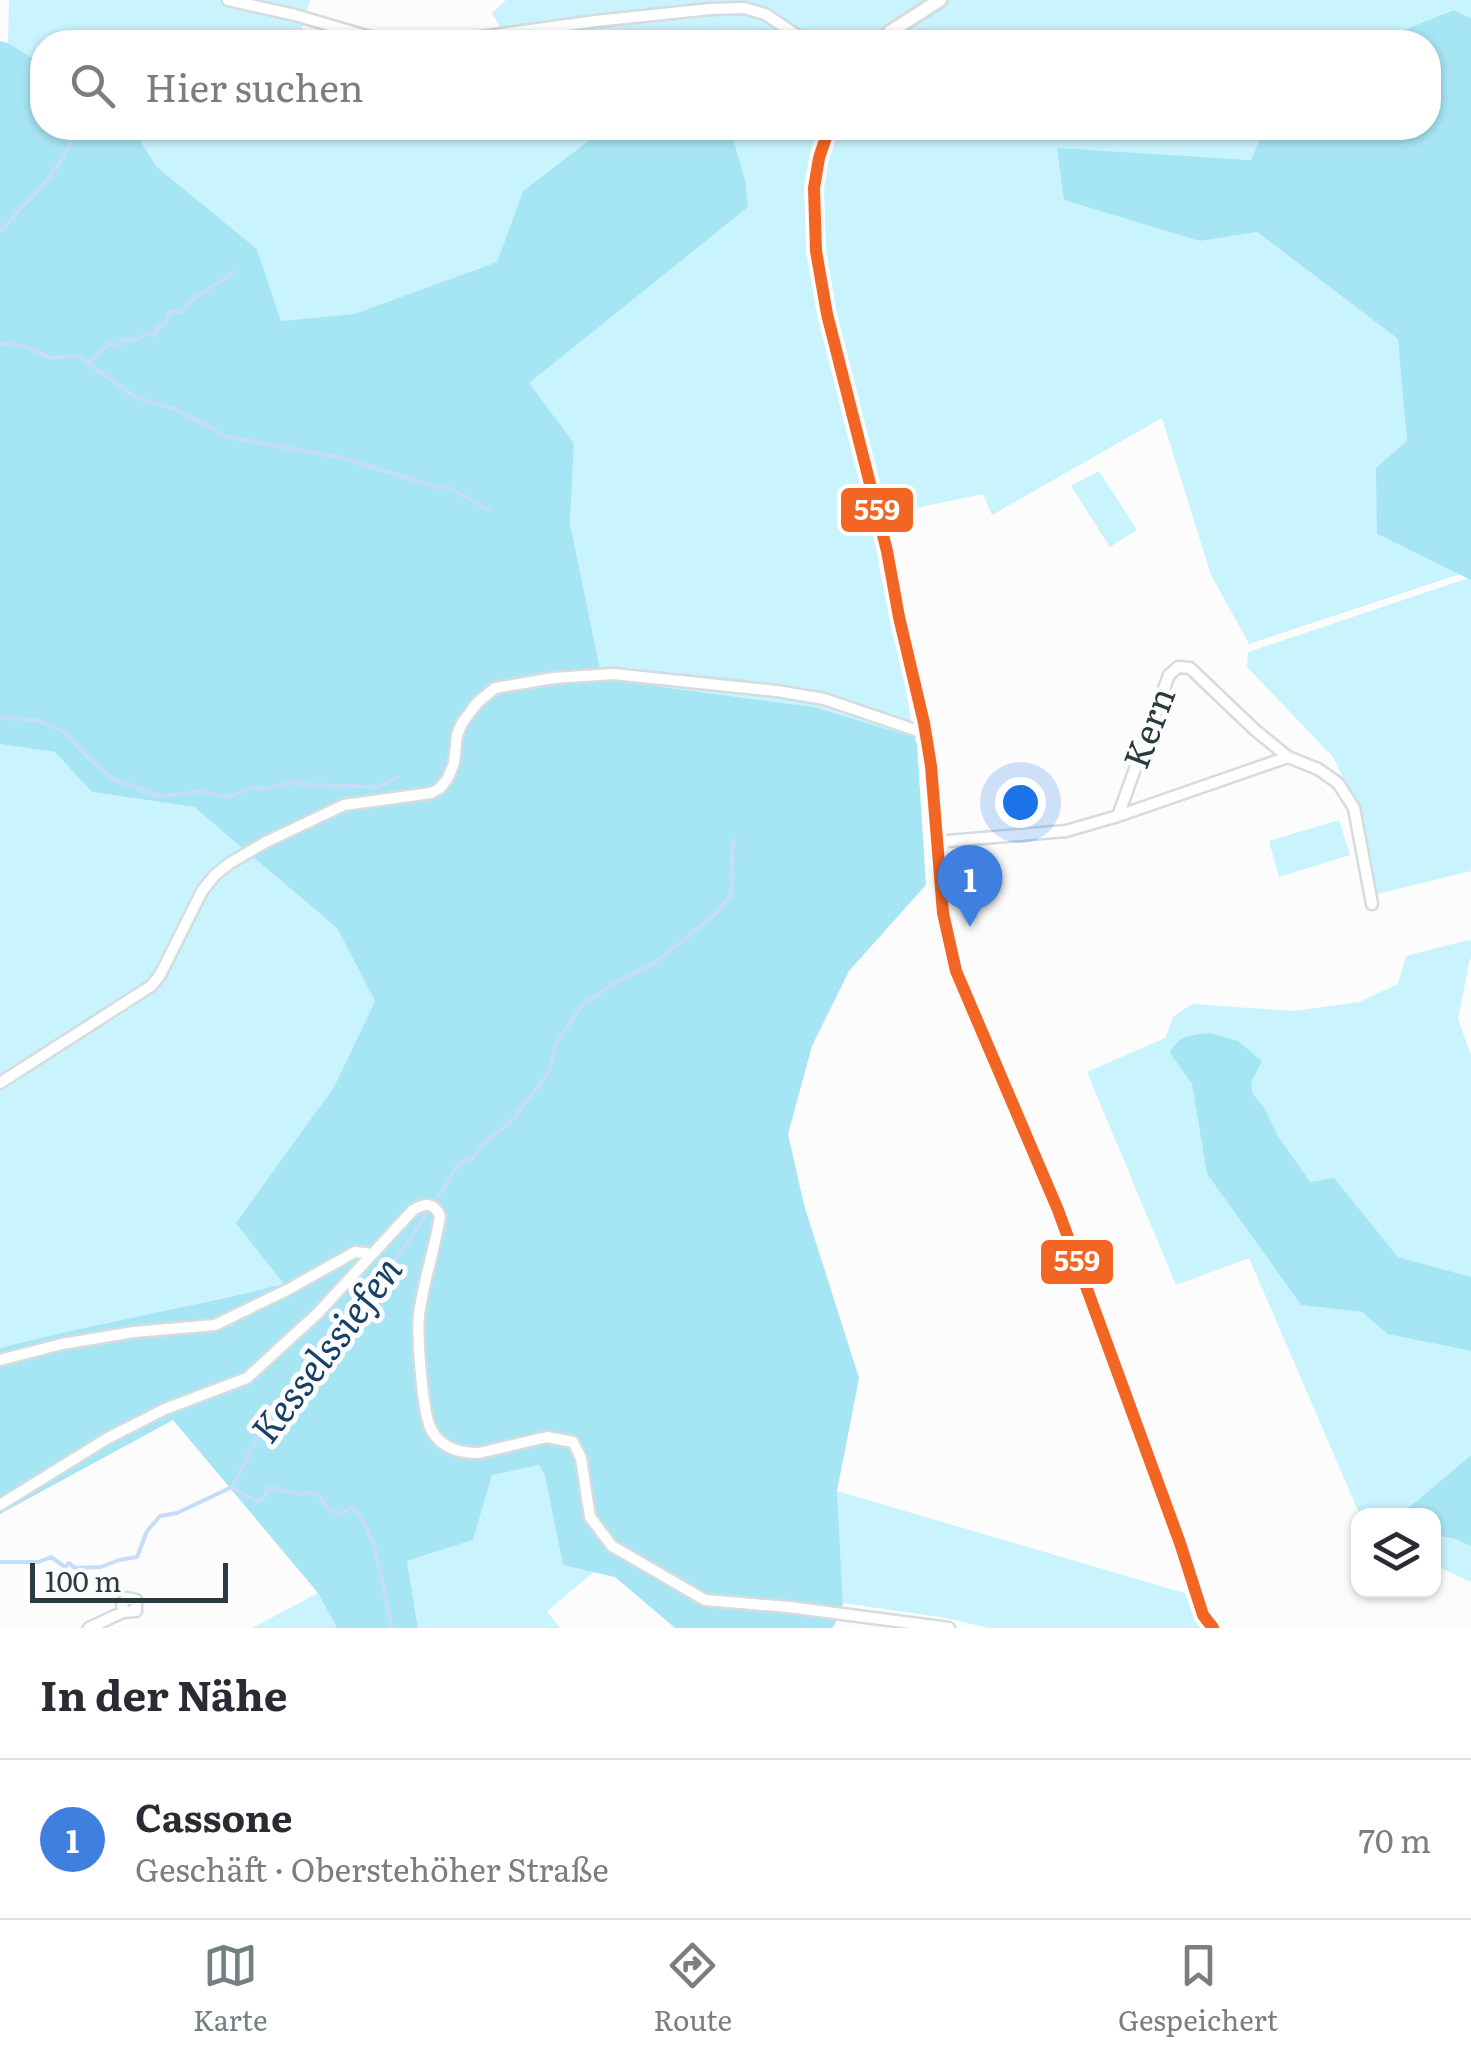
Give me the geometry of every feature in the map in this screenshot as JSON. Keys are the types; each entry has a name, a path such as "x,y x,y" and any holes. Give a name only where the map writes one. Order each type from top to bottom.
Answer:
{"street":[{"path":"228,0 345,30"},
{"path":"893,30 940,0"},
{"path":"531,30 744,8 765,14 789,30"},
{"path":"825,140 818,164 814,209 820,271 927,734 943,921 956,970 1058,1210 1204,1615 1213,1628"},
{"name":"Kern","path":"1118,816 1169,675 1178,667 1190,668 1288,757 1318,769 1338,783 1354,808 1372,904"},
{"path":"0,1083 151,986 202,892 230,863 344,805 431,793 440,788 454,763 462,723 495,688 613,674 759,689 824,699 927,734"},
{"name":"Kern","path":"938,842 1066,831 1288,757"},
{"path":"0,1505 108,1438 151,1416 247,1378 318,1314 413,1210 425,1204 434,1206 440,1216 419,1318 423,1380 430,1429 448,1447 457,1452 479,1453 547,1436 573,1442 581,1458 590,1517 612,1546 705,1600 789,1606 950,1628"},
{"path":"0,1360 134,1332 215,1325 355,1252 372,1254"},
{"path":"89,1628 123,1612"}],"shaded area":[{"path":"9,0 310,0 302,29 306,30 30,30 30,57 8,43"},
{"path":"506,0 1471,0 1471,18 1452,10 1403,30 502,30 492,13"},
{"path":"1453,10 1471,18 1471,580 1377,534 1376,468 1407,441 1398,339 1257,232 1200,241 1064,200 1057,148 1251,160 1260,140 1441,140 1441,30 1404,30"},
{"path":"0,41 30,57 30,140 140,140 157,167 257,249 281,321 354,314 497,262 523,191 589,140 733,140 748,207 529,383 574,443 570,523 602,679 814,707 914,737 917,744 926,885 849,971 812,1046 788,1134 804,1205 859,1378 837,1491 843,1603 832,1628 675,1628 615,1577 563,1565 545,1476 539,1465 492,1475 473,1540 407,1561 418,1628 337,1628 318,1593 173,1420 0,1514 0,1348 284,1284 236,1223 334,1087 375,1001 337,928 194,807 92,792 55,752 0,744"},
{"path":"140,140 589,140 523,191 497,262 354,314 281,321 257,249 157,167"},
{"path":"733,140 1260,140 1251,160 1057,149 1200,241 1257,232 1399,340 1407,442 1377,534 1460,574 1249,644 1211,575 1162,418 992,515 983,494 886,517 816,236 817,292 882,562 879,566 883,586 888,588 914,737 814,707 602,679 570,523 574,443 528,382 748,207"},
{"path":"1099,471 1137,530 1110,547 1071,486"},
{"path":"1469,578 1471,871 1373,895 1357,811 1333,757 1247,667 1248,652"},
{"path":"0,744 56,752 92,792 194,807 337,928 375,1001 334,1087 237,1223 285,1284 0,1348"},
{"path":"1339,820 1350,855 1279,877 1269,841"},
{"path":"1471,941 1471,960 1458,1019 1471,1055 1471,1277 1398,1257 1334,1179 1310,1183 1253,1095 1250,1082 1192,1083 1207,1174 1301,1305 1362,1312 1387,1334 1471,1351 1471,1455 1408,1508 1357,1508 1249,1258 1176,1285 1087,1072 1165,1038 1174,1016 1192,1004 1294,1011 1359,1002 1398,984 1406,956"},
{"path":"1210,1033 1238,1041 1262,1061 1251,1082 1253,1094 1310,1182 1334,1178 1398,1257 1471,1277 1471,1351 1387,1334 1362,1312 1301,1305 1207,1174 1192,1084 1170,1053 1181,1039"},
{"path":"1471,1455 1471,1546 1441,1536 1441,1508 1408,1508"},
{"path":"540,1465 563,1565 594,1572 547,1611 560,1628 418,1628 407,1561 473,1540 492,1474"},
{"path":"837,1491 1184,1593 1208,1628 989,1628 843,1603"},
{"path":"1441,1536 1471,1546 1471,1582 1441,1568"},
{"path":"318,1593 337,1628 252,1628"}],"waterway":[{"path":"0,231 54,170 71,140"},
{"path":"87,364 108,344 119,346 123,340 136,340 147,333 155,335 158,324 165,326 170,312 181,312 233,272"},
{"path":"0,343 26,347 51,358 77,356 137,398 176,409 227,437 343,458 436,487 448,487 489,510"},
{"path":"0,718 37,720 66,733 113,779 159,796 199,792 231,797 252,787 267,789 293,782 379,787 398,777"},
{"name":"Kesselssiefen","path":"438,1196 460,1162 472,1160 482,1145 510,1122 548,1074 557,1042 582,1005 654,963 715,915 731,895 733,840"},
{"name":"Kesselssiefen","path":"232,1487 267,1419 301,1392 310,1374 323,1366 327,1352 365,1313 370,1298 426,1215"},
{"name":"Kesselssiefen","path":"0,1562 38,1562 51,1557 65,1567 69,1563 75,1568 101,1567 137,1557 147,1531 160,1516 177,1513 232,1487 256,1501 264,1498 268,1487 304,1492 318,1495 328,1509 340,1514 352,1507 361,1517 374,1546 392,1628"}],"transit line":[{"name":"559","path":"825,140 814,188 816,251 827,314 887,551 924,723 943,913 956,971 1058,1210 1203,1615 1213,1628"}],"place":[{"name":"Cassone","path":"970,927"}]}
